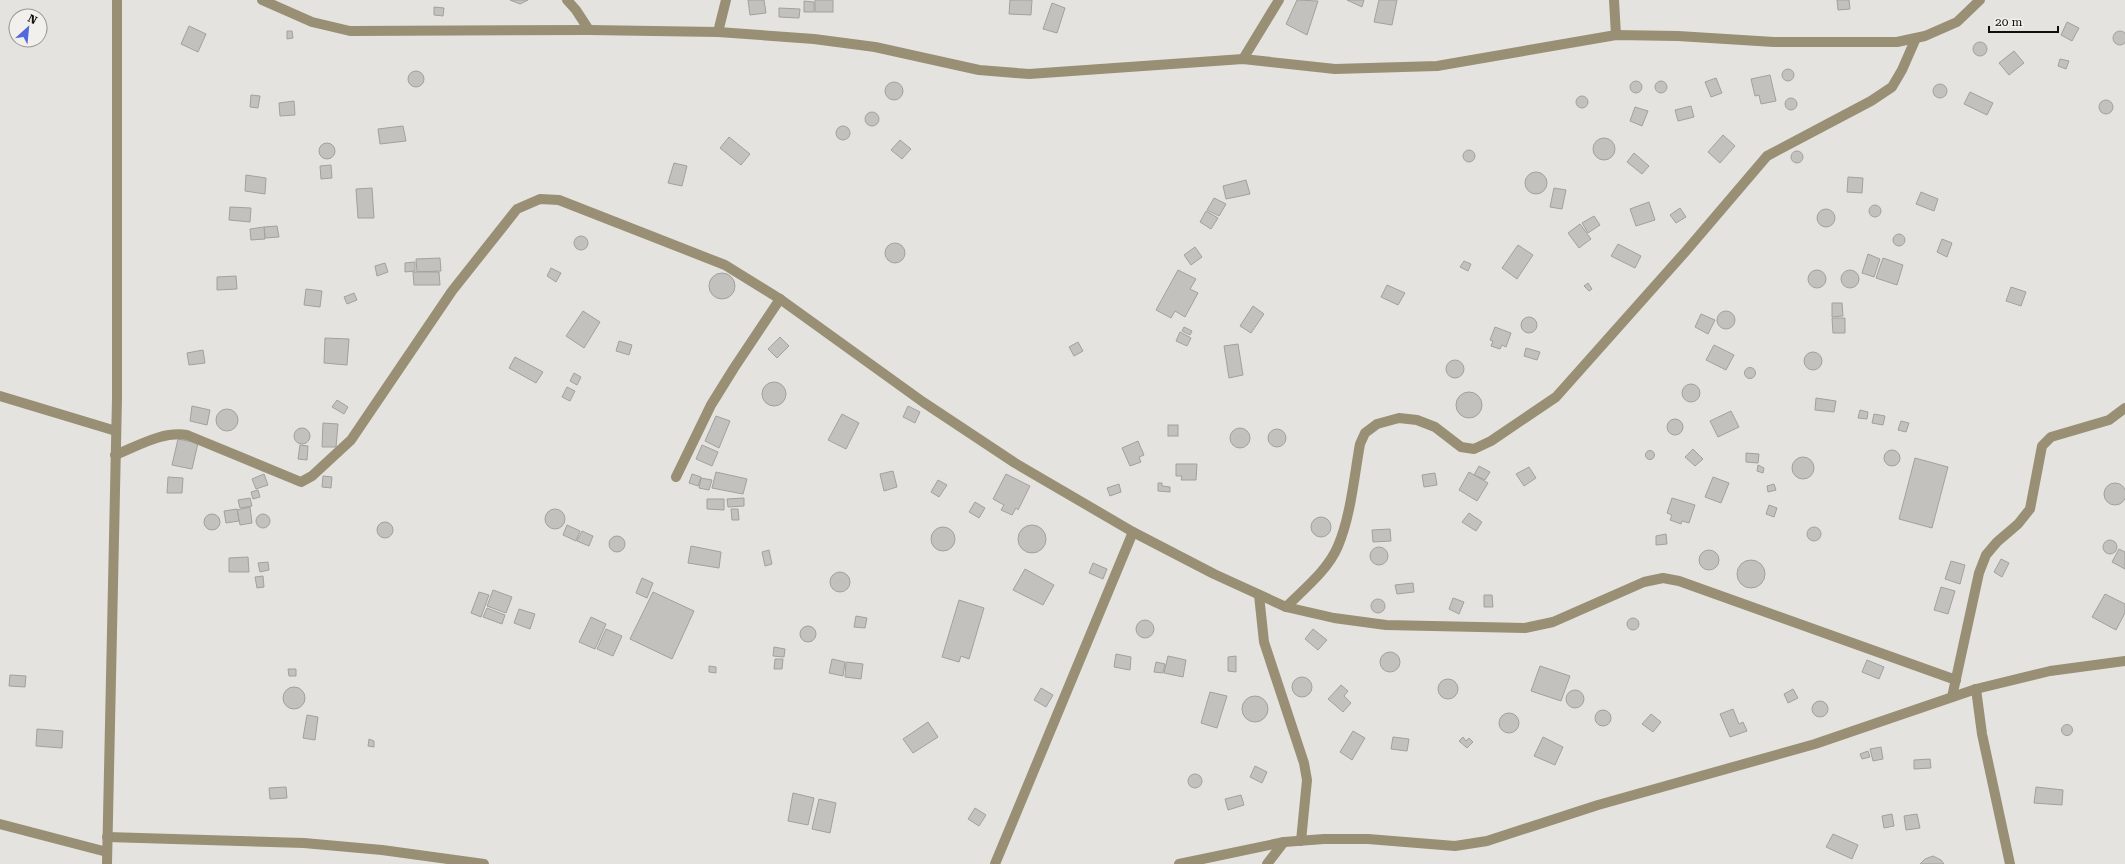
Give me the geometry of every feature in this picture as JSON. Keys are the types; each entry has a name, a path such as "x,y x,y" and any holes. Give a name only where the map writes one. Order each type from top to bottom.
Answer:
{"street":[{"path":"107,864 116,431 117,0"},
{"path":"262,0 312,22 350,31 589,30 718,32 814,39 867,46 979,70 1029,74 1243,59 1335,70 1438,66 1616,35 1678,36 1774,42 1897,42 1925,36 1957,22 1980,0"},
{"path":"567,0 576,10 589,30"},
{"path":"718,32 726,0"},
{"path":"1243,59 1278,0"},
{"path":"1614,0 1616,35"},
{"path":"1286,607 1320,573 1337,547 1345,521 1360,444 1365,433 1377,424 1399,418 1417,420 1435,427 1462,447 1474,449 1491,441 1556,397 1686,251 1767,156 1871,101 1892,87 1902,70 1916,38"},
{"path":"115,456 163,435 174,433 187,435 300,482 312,476 351,440 452,291 517,209 540,199 558,200 725,265 780,299 923,402 1015,462 1133,532 1214,574 1286,607 1334,618 1386,625 1525,628 1553,622 1644,582 1663,578 1679,581 1956,680"},
{"path":"676,477 711,405 780,299"},
{"path":"0,396 116,431"},
{"path":"1952,697 1979,573 1986,555 1997,542 2018,524 2030,509 2042,446 2051,437 2109,420 2125,408"},
{"path":"996,864 1133,532"},
{"path":"1259,595 1264,642 1304,763 1306,780 1301,841"},
{"path":"1179,864 1284,842 1324,839 1368,839 1455,846 1487,841 1598,804 1815,744 1976,689 2050,671 2125,661"},
{"path":"1976,689 1982,734 2010,864"},
{"path":"0,824 107,852"},
{"path":"107,837 304,843 382,850 484,864"},
{"path":"1267,864 1284,842"}],"building":[{"path":"510,0 528,0 520,4"},
{"path":"748,0 764,0 766,13 750,15"},
{"path":"815,0 833,0 833,12 815,12"},
{"path":"1010,0 1032,0 1031,15 1009,14"},
{"path":"1297,0 1318,1 1307,35 1286,24"},
{"path":"1347,0 1364,0 1362,7"},
{"path":"1379,0 1397,0 1392,25 1374,22"},
{"path":"1837,0 1849,0 1850,9 1838,10"},
{"path":"804,1 814,2 814,12 804,12"},
{"path":"1052,3 1065,8 1057,33 1043,29"},
{"path":"434,7 444,8 443,16 434,15"},
{"path":"779,8 800,9 799,18 779,17"},
{"path":"2067,22 2079,28 2072,41 2061,35"},
{"path":"189,26 206,34 198,52 181,44"},
{"path":"287,31 292,31 293,38 287,39"},
{"path":"2120,31 2125,33 2127,38 2125,43 2120,45 2115,43 2113,38 2115,33"},
{"path":"1980,42 1985,44 1987,49 1985,54 1980,56 1975,54 1973,49 1975,44"},
{"path":"2014,51 2024,63 2009,75 1999,63"},
{"path":"2060,59 2069,61 2066,69 2058,66"},
{"path":"1790,69 1793,70 1793,80 1786,81 1783,80 1782,73 1783,70"},
{"path":"416,71 422,73 424,79 422,85 416,87 410,85 408,79 410,73"},
{"path":"1770,75 1776,101 1761,104 1759,95 1755,96 1751,79"},
{"path":"1716,78 1722,93 1711,97 1705,82"},
{"path":"1638,81 1641,82 1641,92 1634,93 1631,92 1630,85 1631,82"},
{"path":"1663,81 1666,82 1666,92 1659,93 1656,92 1655,85 1656,82"},
{"path":"894,82 900,85 903,91 900,97 894,100 888,97 885,91 888,85"},
{"path":"1940,84 1945,86 1947,91 1945,96 1940,98 1935,96 1933,91 1935,86"},
{"path":"1970,92 1993,103 1987,115 1964,104"},
{"path":"251,95 260,96 258,108 250,107"},
{"path":"1584,96 1587,97 1587,107 1580,108 1577,107 1576,100 1577,97"},
{"path":"1793,98 1796,99 1796,109 1789,110 1786,109 1785,102 1786,99"},
{"path":"2103,100 2109,100 2113,104 2113,110 2109,114 2103,114 2099,110 2099,104"},
{"path":"294,101 295,115 280,116 279,103"},
{"path":"1691,106 1694,117 1678,121 1675,110"},
{"path":"1635,107 1648,111 1642,126 1630,121"},
{"path":"869,112 875,112 879,116 879,122 875,126 869,126 865,122 865,116"},
{"path":"403,126 406,141 380,144 378,129"},
{"path":"843,126 848,128 850,133 848,138 843,140 838,138 836,133 838,128"},
{"path":"1723,135 1735,146 1720,163 1708,152"},
{"path":"729,137 750,154 741,165 720,148"},
{"path":"1604,138 1612,141 1615,149 1612,157 1604,160 1596,157 1593,149 1596,141"},
{"path":"900,140 911,149 902,159 891,150"},
{"path":"324,143 330,143 335,148 333,157 330,159 324,159 319,154 319,148"},
{"path":"1471,150 1474,151 1474,161 1467,162 1464,161 1463,154 1464,151"},
{"path":"1795,151 1799,151 1803,157 1799,163 1795,163 1791,159 1791,155"},
{"path":"1634,153 1649,166 1642,174 1627,162"},
{"path":"674,163 687,166 682,186 668,183"},
{"path":"331,165 332,178 321,179 320,166"},
{"path":"1536,172 1544,175 1547,183 1544,191 1536,194 1528,191 1525,183 1528,175"},
{"path":"246,175 266,178 265,194 245,191"},
{"path":"1848,177 1863,178 1862,193 1847,192"},
{"path":"1246,180 1250,194 1226,199 1223,186"},
{"path":"372,188 374,218 358,218 356,189"},
{"path":"1554,188 1566,190 1562,209 1550,207"},
{"path":"1921,192 1938,199 1934,211 1916,204"},
{"path":"1214,198 1226,204 1219,216 1207,210"},
{"path":"1649,202 1655,220 1636,226 1630,209"},
{"path":"1873,205 1877,205 1881,211 1877,217 1873,217 1869,213 1869,209"},
{"path":"230,207 251,208 250,222 229,220"},
{"path":"1680,208 1686,217 1676,223 1670,215"},
{"path":"1822,209 1830,209 1835,214 1833,225 1830,227 1822,227 1817,222 1817,214"},
{"path":"1206,211 1218,218 1211,229 1200,222"},
{"path":"1594,216 1600,225 1588,233 1582,223"},
{"path":"1580,224 1591,239 1579,248 1568,233"},
{"path":"277,226 279,237 265,238 264,227"},
{"path":"264,227 265,239 251,240 250,229"},
{"path":"1897,234 1901,234 1905,240 1901,246 1897,246 1893,242 1893,238"},
{"path":"581,236 586,238 588,243 586,248 581,250 576,248 574,243 576,238"},
{"path":"1942,239 1952,243 1947,257 1937,252"},
{"path":"895,243 902,246 905,253 902,260 895,263 888,260 885,253 888,246"},
{"path":"1618,244 1641,256 1635,268 1611,256"},
{"path":"1518,245 1533,255 1517,279 1502,268"},
{"path":"1195,247 1202,257 1191,265 1184,255"},
{"path":"1868,254 1880,259 1874,277 1862,273"},
{"path":"440,258 441,271 417,272 416,259"},
{"path":"1883,258 1903,265 1897,285 1876,278"},
{"path":"1464,261 1471,264 1468,271 1460,267"},
{"path":"415,262 415,271 405,272 405,263"},
{"path":"385,263 388,272 377,276 375,266"},
{"path":"551,268 561,273 556,282 547,276"},
{"path":"1178,270 1196,279 1190,289 1198,293 1185,317 1175,311 1171,318 1156,310"},
{"path":"1813,270 1821,270 1826,275 1824,286 1821,288 1813,288 1808,283 1808,275"},
{"path":"1846,270 1854,270 1859,275 1857,286 1854,288 1846,288 1841,283 1841,275"},
{"path":"413,272 439,272 440,285 414,285"},
{"path":"722,273 731,277 735,286 731,295 722,299 713,295 709,286 713,277"},
{"path":"236,276 237,289 217,290 217,277"},
{"path":"1588,283 1592,289 1589,291 1584,286"},
{"path":"1387,285 1405,293 1398,305 1381,297"},
{"path":"2011,287 2026,292 2021,306 2006,301"},
{"path":"306,289 322,291 320,307 304,305"},
{"path":"354,293 357,300 347,304 344,297"},
{"path":"1832,303 1842,303 1843,316 1832,317"},
{"path":"1253,306 1264,314 1251,333 1240,326"},
{"path":"583,311 600,322 584,348 566,336"},
{"path":"1722,311 1730,311 1735,316 1733,327 1730,329 1722,329 1717,324 1717,316"},
{"path":"1701,314 1715,320 1708,334 1695,327"},
{"path":"1526,317 1532,317 1537,322 1535,331 1532,333 1526,333 1521,328 1521,322"},
{"path":"1832,318 1845,318 1845,333 1833,333"},
{"path":"1184,327 1192,331 1190,335 1182,331"},
{"path":"1495,327 1511,333 1506,347 1502,345 1500,349 1491,346 1493,341 1490,340"},
{"path":"1180,332 1191,338 1187,346 1176,341"},
{"path":"780,337 789,346 777,358 768,349"},
{"path":"325,338 349,339 347,365 324,363"},
{"path":"619,341 632,345 629,355 616,351"},
{"path":"1078,342 1083,351 1074,356 1069,347"},
{"path":"1238,344 1243,375 1229,378 1224,346"},
{"path":"1714,345 1734,355 1726,370 1706,360"},
{"path":"1526,348 1540,352 1537,360 1524,356"},
{"path":"203,350 205,363 189,365 187,353"},
{"path":"1809,352 1817,352 1822,357 1820,368 1817,370 1809,370 1804,365 1804,357"},
{"path":"515,357 543,372 536,383 509,368"},
{"path":"1455,360 1461,363 1464,369 1461,375 1455,378 1449,375 1446,369 1449,363"},
{"path":"1748,368 1752,368 1754,369 1754,377 1748,378 1745,375 1745,371"},
{"path":"574,373 581,377 577,385 570,381"},
{"path":"774,382 779,383 785,389 785,399 779,405 774,406 769,405 763,399 762,394 763,389 769,383"},
{"path":"1691,384 1697,387 1700,393 1697,399 1691,402 1685,399 1682,393 1685,387"},
{"path":"567,387 575,391 570,401 562,397"},
{"path":"1469,392 1478,396 1482,405 1478,414 1469,418 1460,414 1456,405 1460,396"},
{"path":"1816,398 1836,401 1834,412 1815,410"},
{"path":"337,400 348,407 344,414 332,407"},
{"path":"192,406 210,410 207,425 190,421"},
{"path":"908,406 920,412 915,423 903,417"},
{"path":"227,409 235,412 238,420 235,428 227,431 219,428 216,420 219,412"},
{"path":"1860,410 1868,412 1867,419 1858,418"},
{"path":"1731,411 1739,427 1718,437 1710,421"},
{"path":"842,414 859,423 846,449 828,440"},
{"path":"1874,414 1885,416 1883,425 1872,423"},
{"path":"716,416 730,421 719,448 705,441"},
{"path":"1672,419 1678,419 1683,424 1681,433 1678,435 1672,435 1667,430 1667,424"},
{"path":"1901,421 1909,423 1906,432 1898,430"},
{"path":"323,423 338,424 336,447 322,447"},
{"path":"1168,425 1178,425 1178,436 1168,436"},
{"path":"302,428 308,430 310,436 308,442 302,444 296,442 294,436 296,430"},
{"path":"1240,428 1247,431 1250,438 1247,445 1240,448 1233,445 1230,438 1233,431"},
{"path":"1277,429 1283,432 1286,438 1283,444 1277,447 1271,444 1268,438 1271,432"},
{"path":"178,439 198,443 192,469 172,465"},
{"path":"1138,441 1144,455 1139,457 1141,462 1130,466 1122,448"},
{"path":"300,445 308,446 307,460 298,459"},
{"path":"702,445 718,452 712,466 696,459"},
{"path":"1693,449 1703,459 1695,466 1685,457"},
{"path":"1650,450 1655,455 1650,460 1645,455"},
{"path":"1892,450 1898,452 1900,458 1898,464 1892,466 1886,464 1884,458 1886,452"},
{"path":"1746,453 1759,454 1758,463 1746,462"},
{"path":"1803,457 1811,460 1814,468 1811,476 1803,479 1795,476 1792,468 1795,460"},
{"path":"1915,458 1948,467 1932,528 1899,519"},
{"path":"1176,464 1197,464 1196,480 1181,480 1182,476 1176,476"},
{"path":"1758,465 1764,468 1763,473 1757,471"},
{"path":"1479,466 1490,472 1485,480 1474,475"},
{"path":"1529,467 1536,478 1524,486 1516,474"},
{"path":"893,471 897,487 884,491 880,474"},
{"path":"716,472 747,479 743,494 712,488"},
{"path":"1469,472 1488,483 1477,501 1459,490"},
{"path":"1435,473 1437,485 1424,487 1422,475"},
{"path":"264,474 268,485 256,489 252,479"},
{"path":"692,474 701,477 698,486 689,483"},
{"path":"1006,474 1030,486 1018,510 1016,508 1012,515 1001,510 1004,505 993,499"},
{"path":"323,476 332,477 331,488 322,487"},
{"path":"168,477 183,478 182,493 167,493"},
{"path":"1713,477 1729,483 1721,503 1705,497"},
{"path":"701,478 712,480 709,490 699,488"},
{"path":"938,480 947,485 939,497 931,492"},
{"path":"1158,483 1162,483 1162,486 1170,487 1170,492 1158,491"},
{"path":"2115,483 2123,486 2126,494 2123,502 2115,505 2107,502 2104,494 2107,486"},
{"path":"1119,484 1121,492 1110,496 1107,488"},
{"path":"1774,484 1776,490 1768,492 1767,486"},
{"path":"258,490 260,497 253,499 251,492"},
{"path":"250,498 252,506 240,508 238,500"},
{"path":"744,498 744,506 728,507 727,499"},
{"path":"1672,498 1695,505 1689,523 1682,521 1681,524 1670,520 1672,515 1667,513"},
{"path":"707,499 724,499 724,510 707,509"},
{"path":"975,502 985,508 979,518 969,512"},
{"path":"1769,505 1777,508 1774,517 1766,514"},
{"path":"250,507 252,523 240,525 237,510"},
{"path":"237,509 239,521 226,523 224,511"},
{"path":"555,509 562,512 565,519 562,526 555,529 548,526 545,519 548,512"},
{"path":"731,509 738,509 739,520 732,520"},
{"path":"1469,513 1482,522 1476,531 1462,522"},
{"path":"212,514 218,516 220,522 218,528 212,530 206,528 204,522 206,516"},
{"path":"260,514 266,514 270,518 270,524 266,528 260,528 256,524 256,518"},
{"path":"1321,517 1328,520 1331,527 1328,534 1321,537 1314,534 1311,527 1314,520"},
{"path":"385,522 391,524 393,530 391,536 385,538 379,536 377,530 379,524"},
{"path":"567,525 580,531 576,541 563,535"},
{"path":"1032,525 1042,529 1046,539 1042,549 1032,553 1022,549 1018,539 1022,529"},
{"path":"943,527 951,531 955,539 951,547 943,551 935,547 931,539 935,531"},
{"path":"1814,527 1819,529 1821,534 1819,539 1814,541 1809,539 1807,534 1809,529"},
{"path":"1390,529 1391,541 1373,542 1372,530"},
{"path":"582,531 593,536 589,546 577,541"},
{"path":"1666,534 1667,544 1656,545 1656,536"},
{"path":"614,536 620,536 625,541 623,550 620,552 614,552 609,547 609,541"},
{"path":"2110,540 2115,542 2117,547 2115,552 2110,554 2105,552 2103,547 2105,542"},
{"path":"691,546 721,552 719,568 688,563"},
{"path":"1379,547 1385,550 1388,556 1385,562 1379,565 1373,562 1370,556 1373,550"},
{"path":"2119,549 2125,552 2125,569 2112,562"},
{"path":"769,550 772,564 765,566 762,552"},
{"path":"1709,550 1716,553 1719,560 1716,567 1709,570 1702,567 1699,560 1702,553"},
{"path":"248,557 249,572 229,572 229,558"},
{"path":"2001,559 2009,563 2002,577 1994,572"},
{"path":"1751,560 1761,564 1765,574 1761,584 1751,588 1741,584 1737,574 1741,564"},
{"path":"1951,561 1965,565 1960,584 1945,579"},
{"path":"268,562 269,570 260,572 258,563"},
{"path":"1093,563 1107,569 1103,579 1089,573"},
{"path":"1025,569 1054,585 1043,605 1013,590"},
{"path":"840,572 847,575 850,582 847,589 840,592 833,589 830,582 833,575"},
{"path":"263,576 264,587 257,588 255,577"},
{"path":"642,578 653,583 647,598 636,593"},
{"path":"1413,583 1414,592 1397,594 1395,585"},
{"path":"1941,587 1955,591 1948,614 1934,610"},
{"path":"493,590 512,597 506,613 487,606"},
{"path":"479,592 489,595 481,617 471,613"},
{"path":"653,592 694,611 672,659 630,639"},
{"path":"2105,594 2125,604 2125,613 2116,630 2092,617"},
{"path":"1484,595 1492,595 1493,607 1484,607"},
{"path":"1453,598 1464,602 1459,614 1449,609"},
{"path":"1375,599 1381,599 1385,603 1385,609 1381,613 1375,613 1371,609 1371,603"},
{"path":"959,600 984,608 969,659 961,656 959,662 942,657"},
{"path":"487,608 505,615 502,624 483,617"},
{"path":"519,609 535,614 530,629 514,623"},
{"path":"856,616 867,618 865,628 854,627"},
{"path":"591,617 606,624 595,649 579,642"},
{"path":"1631,618 1635,618 1639,624 1635,630 1631,630 1627,626 1627,622"},
{"path":"1141,620 1149,620 1154,625 1152,636 1149,638 1141,638 1136,633 1136,625"},
{"path":"808,626 814,628 816,634 814,640 808,642 802,640 800,634 802,628"},
{"path":"606,629 622,636 613,656 597,649"},
{"path":"1313,629 1327,640 1318,650 1305,639"},
{"path":"774,647 785,649 784,657 773,656"},
{"path":"1390,652 1397,655 1400,662 1397,669 1390,672 1383,669 1380,662 1383,655"},
{"path":"1116,654 1131,657 1130,670 1114,667"},
{"path":"1168,656 1186,660 1183,677 1164,673"},
{"path":"1236,656 1236,672 1228,671 1228,657"},
{"path":"775,659 783,659 782,669 774,669"},
{"path":"832,659 845,662 843,676 829,673"},
{"path":"1867,660 1884,667 1879,679 1862,672"},
{"path":"846,662 863,664 861,679 845,677"},
{"path":"1156,662 1165,664 1163,673 1154,672"},
{"path":"709,666 716,667 716,673 709,672"},
{"path":"1540,666 1570,676 1561,701 1531,691"},
{"path":"288,669 296,669 296,676 289,676"},
{"path":"10,675 26,676 25,687 9,686"},
{"path":"1302,677 1309,680 1312,687 1309,694 1302,697 1295,694 1292,687 1295,680"},
{"path":"1448,679 1455,682 1458,689 1455,696 1448,699 1441,696 1438,689 1441,682"},
{"path":"1341,685 1348,691 1344,696 1351,703 1343,712 1328,699"},
{"path":"294,687 298,688 304,694 304,702 298,708 294,709 290,708 284,702 283,698 284,694 290,688"},
{"path":"1041,688 1053,695 1046,707 1034,700"},
{"path":"1793,689 1798,698 1788,703 1784,694"},
{"path":"1571,690 1579,690 1584,695 1582,706 1579,708 1571,708 1566,703 1566,695"},
{"path":"1210,692 1227,696 1217,728 1201,723"},
{"path":"1255,696 1264,700 1268,709 1264,718 1255,722 1246,718 1242,709 1246,700"},
{"path":"1817,701 1823,701 1828,706 1826,715 1823,717 1817,717 1812,712 1812,706"},
{"path":"1733,709 1739,724 1743,722 1747,731 1730,737 1720,714"},
{"path":"1600,710 1606,710 1611,715 1609,724 1606,726 1600,726 1595,721 1595,715"},
{"path":"1505,713 1513,713 1519,719 1519,727 1513,733 1505,733 1499,727 1499,719"},
{"path":"1651,714 1661,722 1653,732 1642,724"},
{"path":"307,715 318,717 315,740 303,738"},
{"path":"928,722 938,737 913,753 903,739"},
{"path":"2067,724 2071,726 2073,730 2071,734 2067,736 2063,734 2061,730 2063,726"},
{"path":"37,729 63,731 62,748 36,746"},
{"path":"1353,731 1365,738 1352,760 1340,752"},
{"path":"1393,737 1409,739 1407,751 1391,749"},
{"path":"1463,737 1466,741 1469,738 1473,742 1467,748 1459,741"},
{"path":"1543,737 1563,747 1555,765 1534,756"},
{"path":"369,739 374,741 374,747 368,746"},
{"path":"1881,747 1883,759 1873,761 1870,749"},
{"path":"1868,751 1870,757 1862,759 1860,754"},
{"path":"1930,759 1931,768 1914,769 1914,760"},
{"path":"1255,766 1267,772 1262,783 1250,777"},
{"path":"1192,774 1198,774 1202,778 1202,784 1198,788 1192,788 1188,784 1188,778"},
{"path":"286,787 287,798 270,799 269,788"},
{"path":"2036,787 2063,790 2062,805 2034,803"},
{"path":"793,793 814,798 808,825 788,821"},
{"path":"1241,795 1244,805 1228,810 1225,799"},
{"path":"819,799 836,803 830,833 812,829"},
{"path":"975,808 986,815 979,826 968,819"},
{"path":"1892,814 1894,826 1884,828 1882,816"},
{"path":"1917,814 1920,828 1906,830 1904,816"},
{"path":"1833,834 1858,845 1852,859 1826,847"},
{"path":"1933,856 1941,860 1944,864 1920,864 1925,859"}]}
